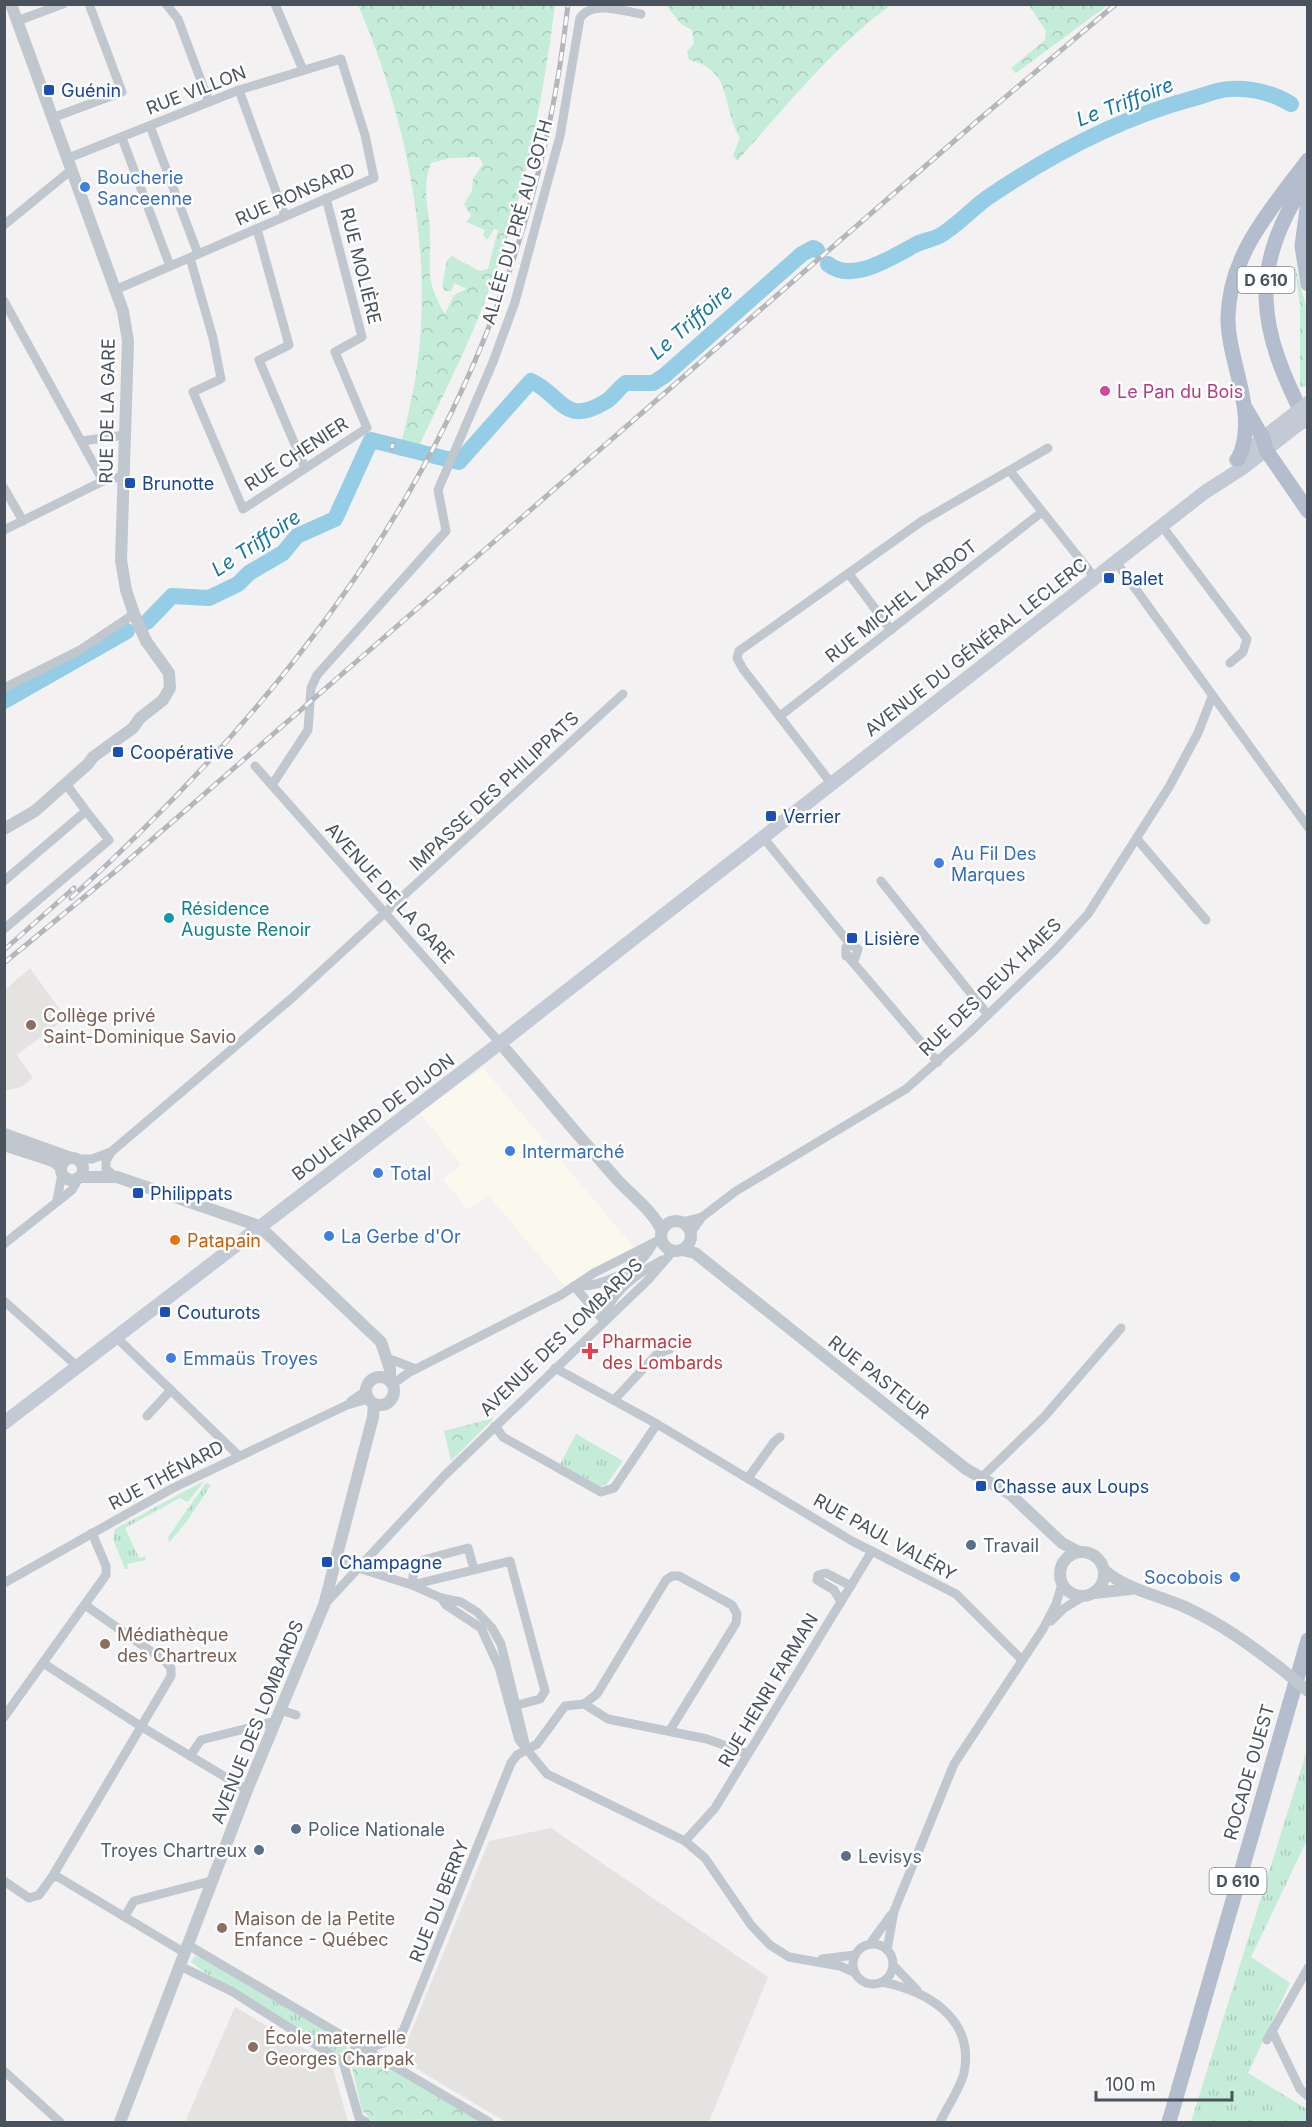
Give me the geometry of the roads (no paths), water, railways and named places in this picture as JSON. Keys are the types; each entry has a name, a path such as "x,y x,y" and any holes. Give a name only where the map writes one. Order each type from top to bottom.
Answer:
{"main road":[{"path":"1238,459 1245,441 1244,405 1228,328 1231,289 1247,243 1308,160"},
{"name":"D 610","path":"1308,178 1280,225 1269,258 1265,309 1276,360 1308,425"},
{"path":"1308,201 1302,246 1308,284"},
{"name":"AVENUE DU GÉNÉRAL LECLERC","path":"762,836 1273,439 1308,403"},
{"path":"1244,405 1273,439 1308,511"},
{"name":"AVENUE DU GÉNÉRAL LECLERC","path":"1213,486 1238,459 1308,417"},
{"name":"BOULEVARD DE DIJON","path":"4,1423 500,1042 762,836"},
{"name":"ROCADE OUEST","path":"1169,2122 1308,1640"}],"street":[{"name":"RUE DE LA GARE","path":"11,4 115,290 127,331 121,560 126,590 134,614 146,641 169,673 171,683 168,694 140,718 134,728 93,757 66,784"},
{"path":"17,21 63,4"},
{"path":"52,118 122,92 89,4"},
{"path":"166,4 178,19 208,102"},
{"path":"275,4 303,70"},
{"name":"ALLÉE DU PRÉ AU GOTH","path":"272,785 308,730 310,688 316,675 403,577 443,537 446,524 438,497 449,462 493,362 515,302 560,136 580,18 583,13 593,8 605,7 641,14"},
{"name":"RUE VILLON","path":"66,159 239,90 341,58"},
{"name":"RUE RONSARD","path":"115,290 374,177 365,135 341,58"},
{"path":"239,90 285,216"},
{"path":"150,126 194,256"},
{"path":"122,138 170,266"},
{"path":"4,225 70,171"},
{"name":"RUE MOLIÈRE","path":"326,198 362,337 336,352 367,428"},
{"path":"257,228 289,345 259,360 304,468"},
{"name":"RUE CHENIER","path":"194,256 221,379 193,392 243,509 367,428"},
{"path":"4,300 103,481"},
{"path":"82,441 125,435"},
{"path":"831,783 743,669 737,658 739,651 922,521 1048,448"},
{"path":"1010,471 1095,578"},
{"path":"4,530 103,481 123,476"},
{"path":"4,488 23,521"},
{"name":"RUE MICHEL LARDOT","path":"780,716 1042,512"},
{"path":"1162,526 1247,639 1243,652 1230,663"},
{"path":"1116,562 1308,827"},
{"path":"849,574 891,630"},
{"path":"4,688 80,650 134,614"},
{"name":"IMPASSE DES PHILIPPATS","path":"111,1152 291,998 623,694"},
{"name":"RUE DES DEUX HAIES","path":"666,1231 702,1217 736,1191 906,1089 988,1015 1088,914 1170,787 1198,733 1212,697"},
{"name":"AVENUE DE LA GARE","path":"255,766 500,1042"},
{"path":"4,829 35,811 66,784 109,840 4,929"},
{"path":"4,836 32,818 35,811"},
{"path":"4,881 86,811"},
{"path":"762,836 850,944 844,951 850,959 938,1062"},
{"path":"1137,839 1206,920"},
{"path":"881,881 988,1015"},
{"path":"500,1042 583,1142 683,1247"},
{"path":"4,1134 78,1167 114,1175 259,1226 381,1342 386,1354 387,1381"},
{"path":"4,1144 53,1161 69,1180 78,1167 111,1152"},
{"path":"111,1152 106,1161 106,1169 114,1175"},
{"path":"57,1200 65,1161 78,1167"},
{"path":"6,1242 72,1190 78,1167"},
{"name":"RUE DES DEUX HAIES","path":"683,1247 702,1217"},
{"path":"666,1231 665,1247 683,1247"},
{"path":"373,1400 368,1384 387,1381 416,1369 574,1287 666,1231"},
{"name":"AVENUE DES LOMBARDS","path":"324,1605 445,1475 604,1321 606,1307 639,1273 683,1247"},
{"name":"RUE PASTEUR","path":"683,1247 966,1469 1010,1494 1062,1543 1079,1552"},
{"path":"574,1287 604,1321"},
{"path":"4,1301 78,1367"},
{"path":"981,1478 1044,1417 1121,1328"},
{"path":"116,1337 238,1456"},
{"path":"614,1401 657,1354 670,1349"},
{"path":"386,1354 416,1369"},
{"name":"RUE PAUL VALÉRY","path":"555,1368 657,1424 872,1551 956,1594 1023,1660"},
{"name":"AVENUE DES LOMBARDS","path":"120,2122 247,1790 324,1605 373,1417 373,1400 393,1396 387,1381"},
{"path":"147,1416 171,1390"},
{"name":"RUE THÉNARD","path":"4,1583 173,1488 351,1404 373,1400"},
{"path":"351,1404 373,1417"},
{"path":"495,1426 503,1437 601,1492 614,1488 657,1424"},
{"path":"748,1478 780,1437"},
{"name":"RUE PASTEUR","path":"1044,1526 1061,1565"},
{"path":"4,1717 106,1575 106,1566 92,1533"},
{"path":"412,1585 415,1562 468,1548 474,1569"},
{"name":"RUE HENRI FARMAN","path":"685,1841 715,1808 872,1551"},
{"path":"918,1992 893,1965 887,1950 894,1911 954,1764 1043,1629 1056,1604 1062,1584 1061,1565 1066,1559 1079,1552 1098,1558 1104,1570 1136,1590 1183,1606 1226,1627 1308,1691"},
{"path":"336,1561 412,1585 441,1598 461,1602 477,1612 492,1628 501,1644 518,1705 526,1749"},
{"path":"412,1585 510,1561 545,1691 540,1699 518,1705"},
{"path":"1043,1629 1063,1609 1089,1595 1102,1583 1104,1570"},
{"path":"841,1602 834,1590 817,1580 818,1575 825,1573 851,1586"},
{"path":"670,1730 736,1623 737,1614 732,1605 679,1576 672,1576 666,1580 597,1694 584,1704 608,1719 707,1739 748,1754"},
{"path":"1062,1584 1071,1594 1089,1595 1117,1589 1136,1590"},
{"path":"441,1598 446,1605 481,1628 492,1649 519,1740 547,1774 685,1841 705,1858 751,1925 770,1945 789,1957 814,1960 854,1972 864,1982 882,1982 918,1992 945,2008 960,2031 965,2056 964,2074 940,2122"},
{"path":"4,1881 29,1898 39,1895 52,1877 171,1676 171,1668 85,1605"},
{"path":"43,1663 142,1727 247,1790"},
{"name":"RUE DU BERRY","path":"367,2049 391,2040 403,2031 517,1755 537,1744 565,1706 584,1704"},
{"path":"190,1756 201,1740 279,1716 296,1715"},
{"path":"52,1877 58,1877 367,2049 489,2122"},
{"path":"125,1916 134,1901 212,1881"},
{"path":"814,1960 855,1955 864,1946 870,1944 894,1911"},
{"path":"870,1944 887,1950"},
{"path":"854,1972 855,1955"},
{"path":"882,1982 891,1972 893,1965"},
{"path":"180,1966 233,1992 343,2062 361,2121"},
{"path":"1267,2040 1308,1968"},
{"path":"1272,2031 1300,2089 1308,2096"},
{"path":"343,2062 357,2045"},
{"path":"4,2071 60,2122"}],"waterway":[{"name":"Le Triffoire","path":"828,264 848,271 860,270 884,262 949,230 987,198 1060,153 1111,128 1164,107 1230,89 1262,92 1291,104"},
{"name":"Le Triffoire","path":"147,622 172,596 209,598 238,584 249,573 283,553 297,536 335,519 371,440 459,462 531,381 564,406 580,411 591,409 605,402 626,383 653,383 664,376 802,254 813,248 817,250"},
{"name":"Le Triffoire","path":"4,701 127,631"}],"railway":[{"path":"71,898 168,804 257,707 336,605 406,498 464,385 511,266 546,139 568,4"},
{"path":"4,963 117,870 976,122 1116,4"},
{"path":"392,448 393,444"},
{"path":"4,950 74,888"}],"place":[{"name":"Guénin","path":"49,90"},
{"name":"Boucherie Sanceenne","path":"85,187"},
{"name":"Le Pan du Bois","path":"1105,391"},
{"name":"Brunotte","path":"130,483"},
{"name":"Balet","path":"1109,578"},
{"name":"Coopérative","path":"118,752"},
{"name":"Verrier","path":"771,816"},
{"name":"Au Fil Des Marques","path":"939,863"},
{"name":"Résidence Auguste Renoir","path":"169,918"},
{"name":"Lisière","path":"852,938"},
{"name":"Collège privé Saint-Dominique Savio","path":"31,1025"},
{"name":"Intermarché","path":"510,1151"},
{"name":"Total","path":"378,1173"},
{"name":"Philippats","path":"138,1193"},
{"name":"La Gerbe d'Or","path":"329,1236"},
{"name":"Patapain","path":"175,1240"},
{"name":"Couturots","path":"165,1312"},
{"name":"Pharmacie des Lombards","path":"590,1351"},
{"name":"Emmaüs Troyes","path":"171,1358"},
{"name":"Chasse aux Loups","path":"981,1486"},
{"name":"Travail","path":"971,1545"},
{"name":"Champagne","path":"327,1562"},
{"name":"Socobois","path":"1235,1577"},
{"name":"Médiathèque des Chartreux","path":"105,1644"},
{"name":"Police Nationale","path":"296,1829"},
{"name":"Troyes Chartreux","path":"259,1850"},
{"name":"Levisys","path":"846,1856"},
{"name":"Maison de la Petite Enfance - Québec","path":"222,1928"},
{"name":"École maternelle Georges Charpak","path":"253,2047"}]}
